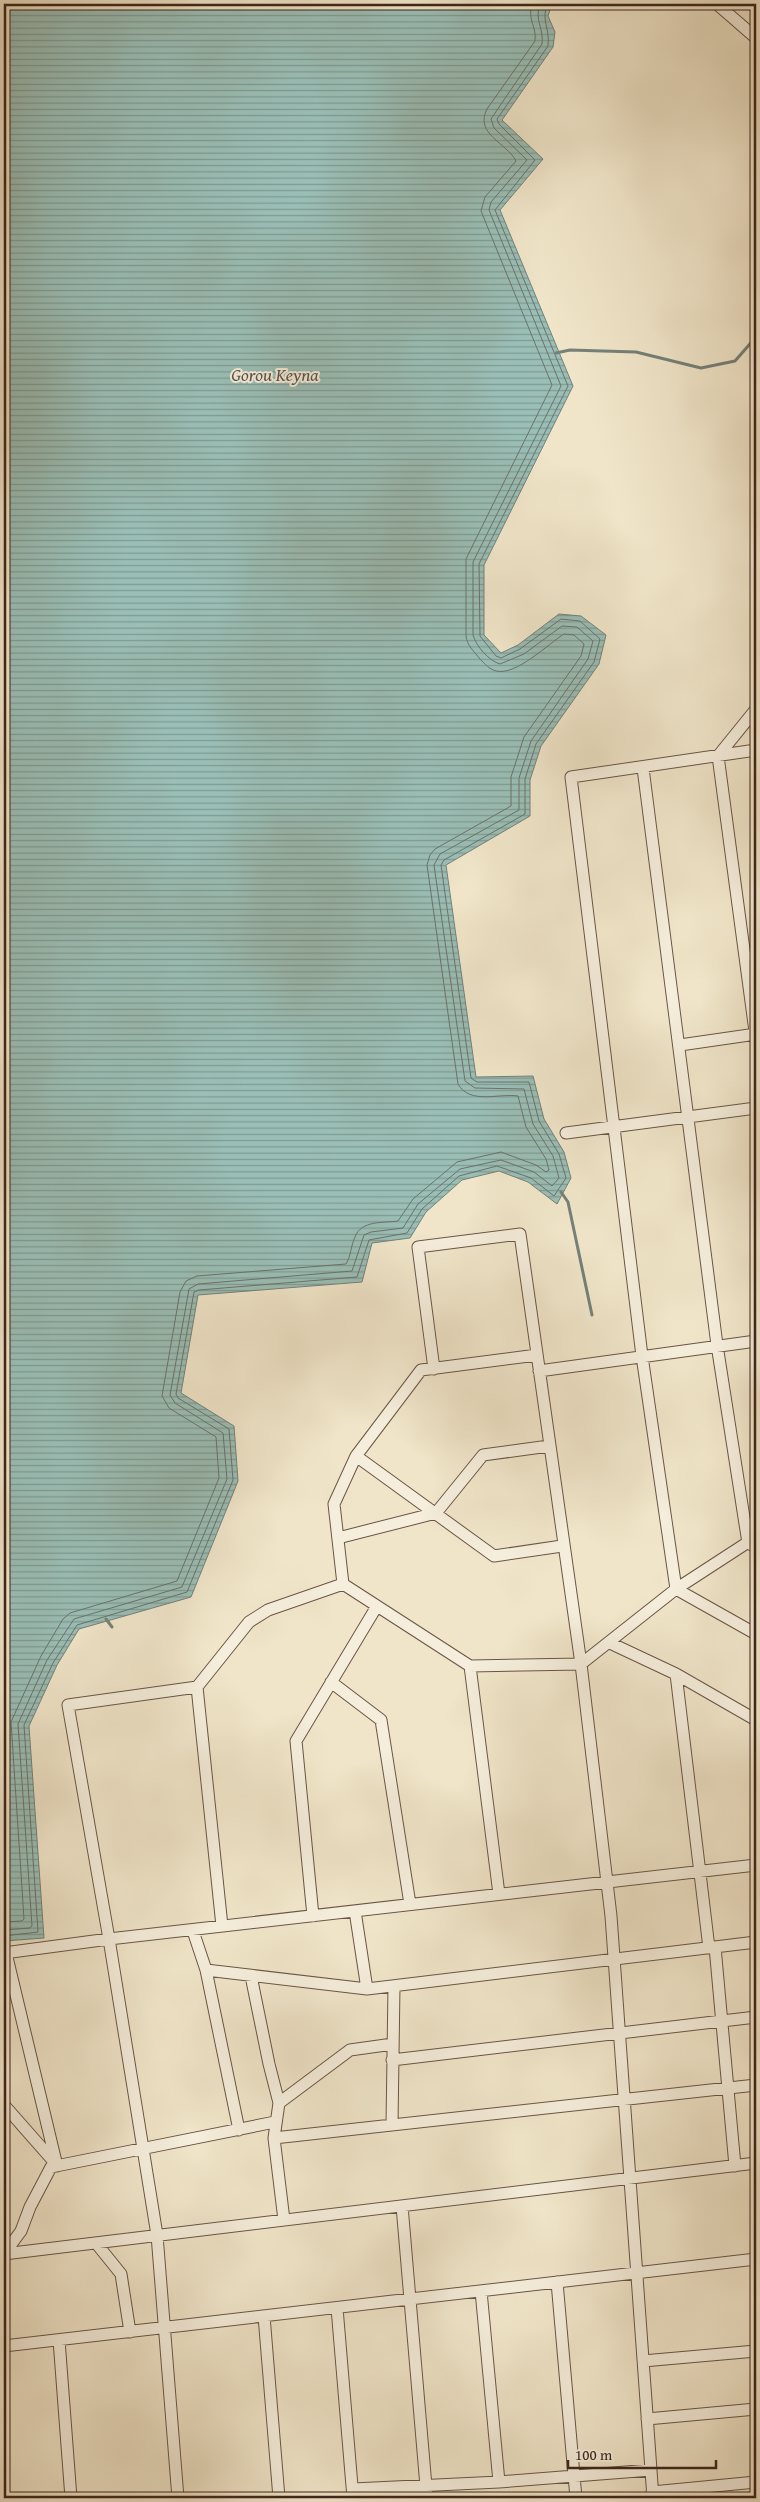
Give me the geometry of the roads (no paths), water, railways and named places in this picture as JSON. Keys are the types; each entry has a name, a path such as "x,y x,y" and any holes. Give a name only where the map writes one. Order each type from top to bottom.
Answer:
{"street":[{"path":"716,4 756,38"},
{"path":"756,709 718,756 756,1039"},
{"path":"676,1589 642,1356 571,777 756,750"},
{"path":"343,1584 470,1666 581,1664 676,1589 754,1543 717,1345 643,768"},
{"path":"680,1045 756,1034"},
{"path":"566,1133 756,1108"},
{"path":"434,1369 418,1247 520,1234 562,1546 581,1664 606,1882 620,2033 653,2495 756,2482"},
{"path":"539,1371 756,1341"},
{"path":"343,1584 334,1504 356,1456 421,1370 537,1355"},
{"path":"338,1538 436,1513 483,1455 549,1446"},
{"path":"356,1456 494,1556 562,1546"},
{"path":"178,2498 157,2235 109,1939 68,1705 197,1687 249,1622 268,1610 343,1584"},
{"path":"676,1589 756,1634"},
{"path":"313,1916 296,1741 377,1606"},
{"path":"610,1642 676,1674 756,1720"},
{"path":"470,1666 499,1894"},
{"path":"676,1674 699,1871 722,2021 735,2166"},
{"path":"331,1682 381,1720 410,1904"},
{"path":"197,1687 222,1926"},
{"path":"57,2166 5,1953 109,1939 193,1931 222,1926 756,1865"},
{"path":"355,1911 367,1989"},
{"path":"193,1931 206,1970 239,2130"},
{"path":"206,1970 367,1989 756,1942"},
{"path":"252,1976 279,2103 274,2138 284,2220"},
{"path":"392,2125 394,1986"},
{"path":"392,2060 756,2017"},
{"path":"279,2103 350,2050 393,2044"},
{"path":"274,2138 756,2085"},
{"path":"4,2105 57,2166"},
{"path":"4,2254 21,2231 30,2207 51,2167 275,2122"},
{"path":"4,2254 756,2163"},
{"path":"402,2206 427,2498"},
{"path":"96,2242 121,2274 130,2332"},
{"path":"4,2346 756,2259"},
{"path":"557,2282 576,2498"},
{"path":"481,2291 499,2482"},
{"path":"337,2308 353,2494 426,2486 574,2477 651,2470"},
{"path":"264,2316 279,2498"},
{"path":"59,2340 71,2498"},
{"path":"643,2361 756,2351"},
{"path":"647,2419 756,2409"}],"water":[{"name":"Gorou Keyna","path":"4,4 552,4 548,16 555,32 553,47 502,120 543,159 500,210 573,386 484,565 484,635 501,653 518,645 559,614 581,616 606,635 599,664 541,746 530,780 530,816 446,865 476,1077 533,1076 544,1119 564,1152 571,1178 557,1204 528,1182 499,1171 462,1180 426,1212 410,1238 372,1243 362,1282 198,1295 181,1393 234,1426 238,1481 191,1597 79,1629 57,1665 29,1726 44,1938 4,1941"}],"waterway":[{"path":"556,353 570,350 636,352 701,368 735,361 756,337"},
{"path":"561,1192 568,1202 592,1315"},
{"path":"106,1619 112,1627"}]}
